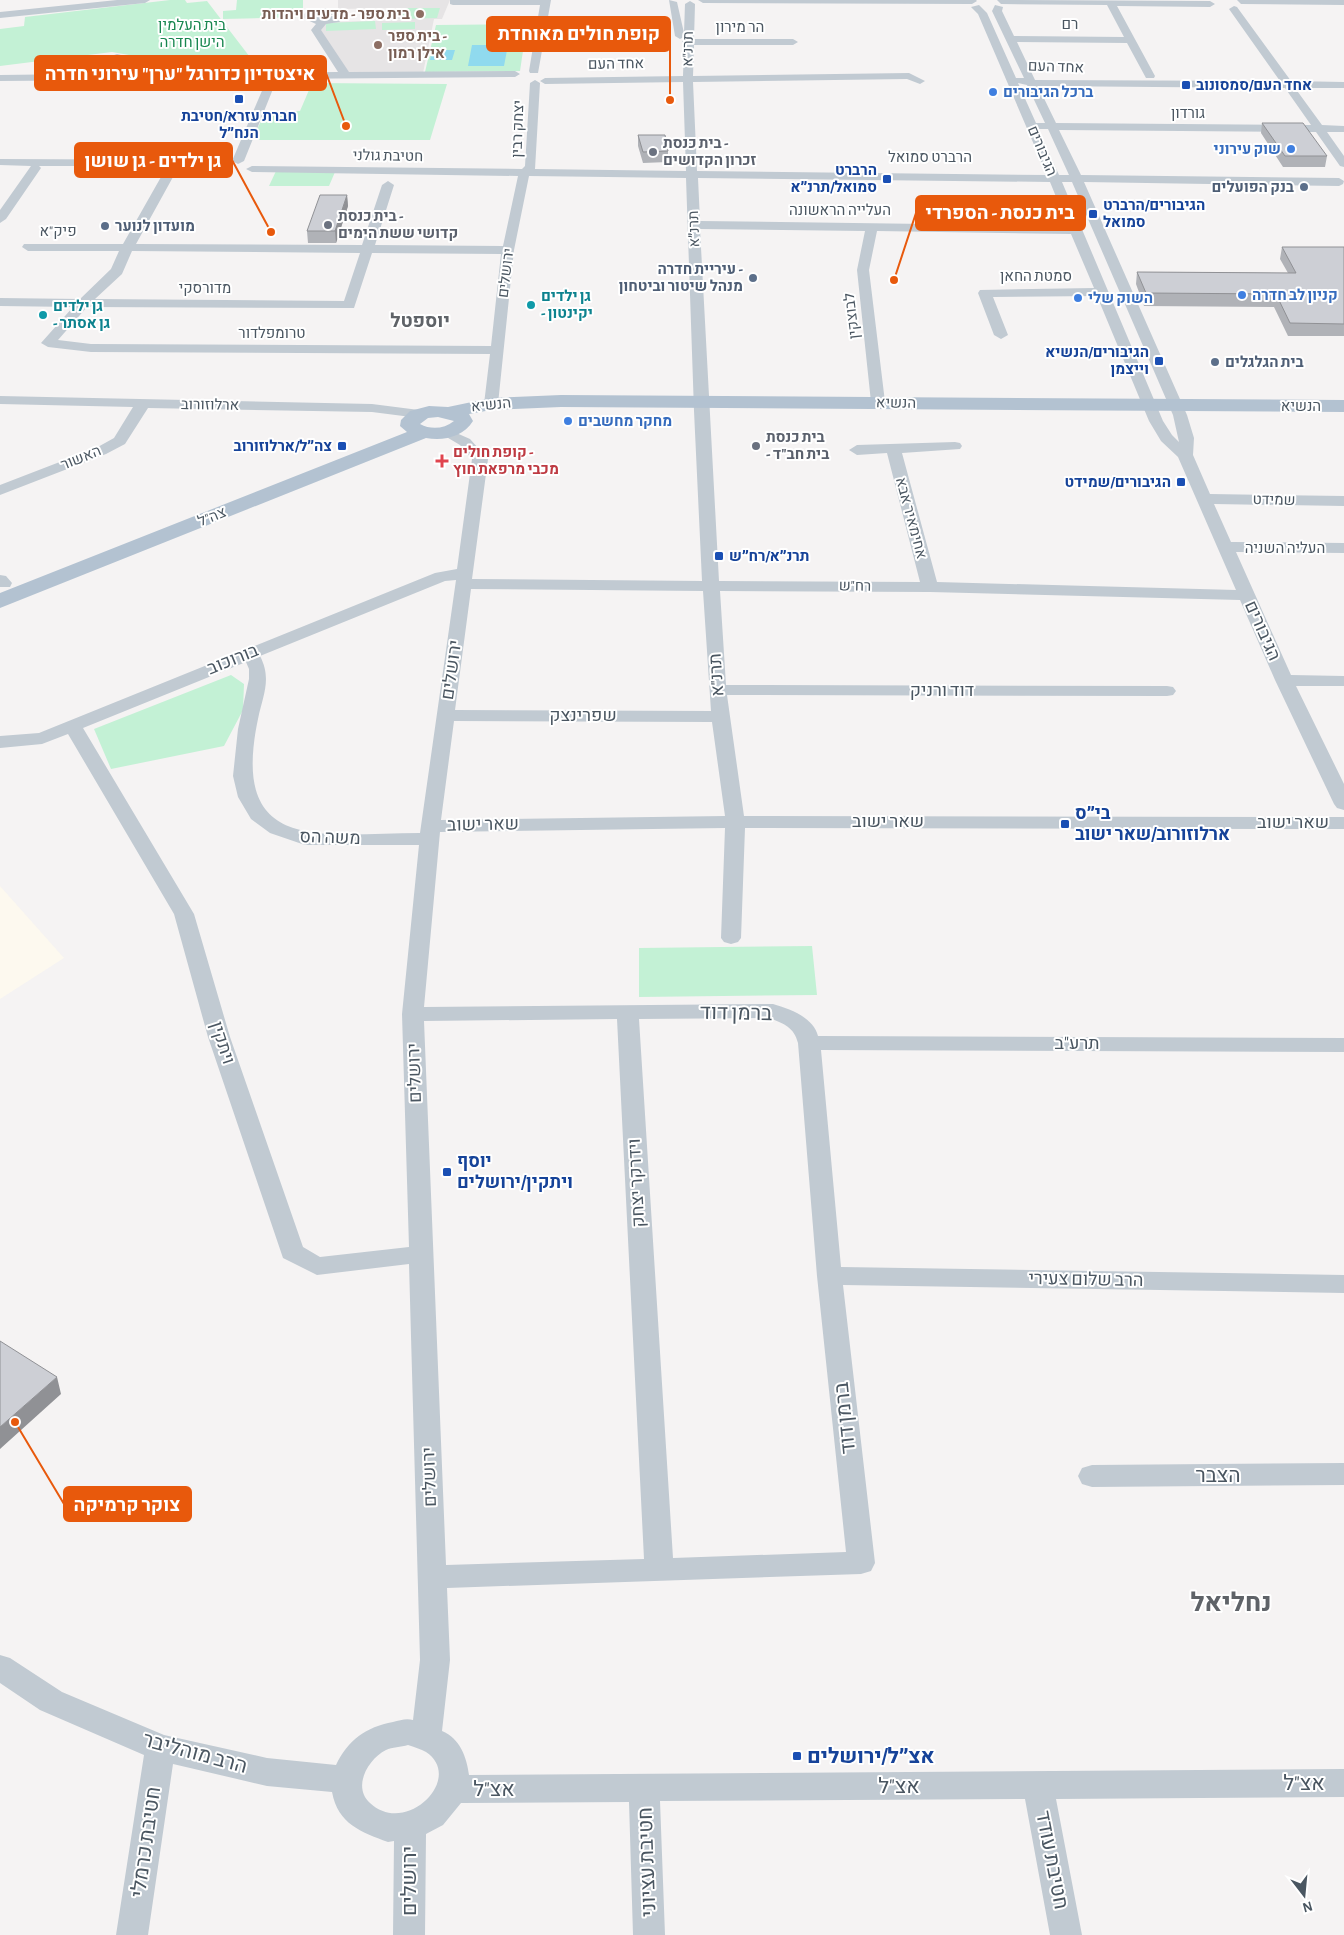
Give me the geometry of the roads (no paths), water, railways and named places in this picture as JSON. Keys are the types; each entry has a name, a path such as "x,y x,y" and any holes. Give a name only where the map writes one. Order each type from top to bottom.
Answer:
{"main road":[{"name":"הנשיא","path":"435,422 491,404 561,401 701,406 1151,410 1344,406"},
{"name":"הנשיא","path":"435,422 507,412 878,402 1151,410"},
{"name":"הנשיא","path":"1178,410 1344,416"},
{"name":"צה\"ל","path":"1,587 435,422"}],"street":[{"path":"0,15 145,0"},
{"path":"323,0 322,16 316,30 346,76"},
{"path":"670,1 690,4 703,0 1228,5 1338,9"},
{"path":"453,2 541,1"},
{"name":"יצחק רבין","path":"526,169 536,77 541,1"},
{"name":"תרנ\"א","path":"670,1 688,77"},
{"path":"1228,5 1344,2"},
{"name":"הגיבורים","path":"973,3 982,13 1032,126 1151,410 1166,438 1185,455 1284,680 1344,803"},
{"name":"תרנ\"א","path":"688,77 690,4"},
{"name":"הגיבורים","path":"1000,4 997,11 1075,176 1178,410 1187,438 1185,455"},
{"path":"1111,4 1150,76"},
{"path":"1228,5 1319,129 1342,175"},
{"name":"רם","path":"1010,39 1130,40"},
{"name":"הר מירון","path":"688,42 793,42"},
{"path":"82,78 90,67 117,57"},
{"path":"0,78 272,79 346,76 513,76"},
{"path":"0,83 513,76"},
{"name":"אחד העם","path":"513,76 688,77 857,81 909,76 920,81"},
{"name":"אחד העם","path":"1030,79 1150,76 1344,85"},
{"name":"תרנ״א","path":"688,77 701,406"},
{"name":"אחד העם","path":"1011,79 1285,81 1344,78"},
{"path":"238,161 272,79"},
{"name":"גורדון","path":"1032,126 1344,129"},
{"path":"0,162 223,166 238,172 254,167 248,161 238,161 223,166 0,168"},
{"name":"חטיבת גולני","path":"254,167 526,169"},
{"path":"0,219 35,168"},
{"name":"הרברט סמואל","path":"526,169 1053,176 1342,175"},
{"name":"ירושלים","path":"491,404 508,250 526,169"},
{"path":"82,304 117,272 127,248 166,177"},
{"path":"366,248 388,185"},
{"path":"0,196 14,196"},
{"name":"העלייה הראשונה","path":"694,225 1076,230"},
{"name":"לבוצקין","path":"872,226 863,270 878,402"},
{"name":"פיק\"א","path":"28,247 508,250"},
{"name":"מדורסקי","path":"0,302 349,305 366,248"},
{"name":"סמטת החאן","path":"1002,335 985,292 1102,292"},
{"name":"טרומפלדור","path":"82,304 48,343 91,348 497,350"},
{"name":"ארלוזורוב","path":"0,400 372,408 435,422"},
{"name":"האשור","path":"0,490 102,451 120,441 143,403"},
{"name":"תרנ\"א","path":"701,406 717,690 735,822 731,938"},
{"name":"ירושלים","path":"426,1736 435,1660 413,1014 431,833 480,459 471,445 435,422"},
{"path":"857,450 955,446"},
{"name":"אחימאיר אבא","path":"893,449 930,587"},
{"name":"שמידט","path":"1204,499 1344,501"},
{"name":"העליה השניה","path":"1225,547 1344,548"},
{"name":"בורוכוב","path":"0,742 42,738 441,576 465,578"},
{"name":"רח\"ש","path":"465,578 712,585 930,587 1246,595"},
{"name":"משה הס","path":"250,654 258,669 258,679 241,768 252,809 266,824 285,835 305,839 431,833"},
{"path":"1284,680 1344,681"},
{"name":"דוד ורניק","path":"717,690 1167,691"},
{"name":"שפרינצק","path":"446,715 720,717"},
{"name":"ויתקין","path":"73,726 184,914 219,1037 292,1252 317,1266 421,1254"},
{"name":"שאר ישוב","path":"431,833 735,822 1344,823"},
{"name":"ברמן דוד","path":"433,1577 659,1568 861,1563 829,1276 810,1043 806,1031 796,1020 773,1011 628,1012"},
{"path":"413,1014 628,1012"},
{"name":"וידרקר יצחק","path":"628,1012 659,1568"},
{"name":"תרע\"ב","path":"810,1043 1344,1045"},
{"name":"הרב שלום צעירי","path":"829,1276 1344,1284"},
{"name":"הצבר","path":"1092,1476 1344,1474"},
{"name":"הרב מוהליבר","path":"0,1667 51,1701 160,1748 267,1772 346,1780"},
{"path":"409,1732 426,1736 441,1744 451,1757 456,1772 454,1789 437,1813 410,1826 393,1828 377,1825 364,1818 353,1807 348,1794 346,1780 351,1765 361,1751 375,1741 392,1734 409,1732"},
{"name":"חטיבת כרמלי","path":"132,1935 160,1748"},
{"name":"אצ\"ל","path":"454,1789 1344,1783"},
{"name":"חטיבת עודד","path":"1038,1785 1066,1935"},
{"name":"חטיבת עציוני","path":"644,1788 649,1935"},
{"name":"ירושלים","path":"409,1935 410,1826"}],"water":[{"path":"472,45 508,45 504,66 468,66"},
{"path":"432,50 455,50 452,60 430,60"}],"place":[{"name":"בית ספר - מדעים ויהדות","path":"420,14"},
{"name":"בית ספר - אילן רמון","path":"378,45"},
{"name":"אחד העם/סמסונוב","path":"1186,85"},
{"name":"ברכל הגיבורים","path":"993,92"},
{"name":"חברת עזרא/חטיבת הנח״ל","path":"239,99"},
{"name":"קופת חולים מאוחדת","path":"670,100"},
{"name":"איצטדיון כדורגל \"ערן\" עירוני חדרה","path":"346,126"},
{"name":"שוק עירוני","path":"1291,149"},
{"name":"בית כנסת - זכרון הקדושים","path":"653,152"},
{"name":"הרברט סמואל/תרנ״א","path":"887,179"},
{"name":"בנק הפועלים","path":"1304,187"},
{"name":"הגיבורים/הרברט סמואל","path":"1093,214"},
{"name":"בית כנסת - קדושי ששת הימים","path":"328,225"},
{"name":"מועדון לנוער","path":"105,226"},
{"name":"גן ילדים - גן שושן","path":"271,232"},
{"name":"עיריית חדרה - מנהל שיטור וביטחון","path":"753,278"},
{"name":"בית כנסת - הספרדי","path":"894,280"},
{"name":"קניון לב חדרה","path":"1242,295"},
{"name":"השוק שלי","path":"1078,298"},
{"name":"גן ילדים - יקינטון","path":"531,305"},
{"name":"גן ילדים - גן אסתר","path":"43,315"},
{"name":"הגיבורים/הנשיא וייצמן","path":"1159,361"},
{"name":"בית הגלגלים","path":"1215,362"},
{"name":"מחקר מחשבים","path":"568,421"},
{"name":"צה״ל/ארלוזורוב","path":"342,446"},
{"name":"בית כנסת - בית חב\"ד","path":"756,446"},
{"name":"קופת חולים - מכבי מרפאת חוץ","path":"442,461"},
{"name":"הגיבורים/שמידט","path":"1181,482"},
{"name":"תרנ״א/רח״ש","path":"719,556"},
{"name":"בי״ס ארלוזורוב/שאר ישוב","path":"1065,824"},
{"name":"יוסף ויתקין/ירושלים","path":"447,1172"},
{"name":"צוקר קרמיקה","path":"15,1422"},
{"name":"אצ״ל/ירושלים","path":"797,1756"}],"district":[{"name":"יוספטל","path":"420,321"},
{"name":"נחליאל","path":"1231,1603"}],"park label":[{"name":"בית העלמין הישן חדרה","path":"192,34"}]}
